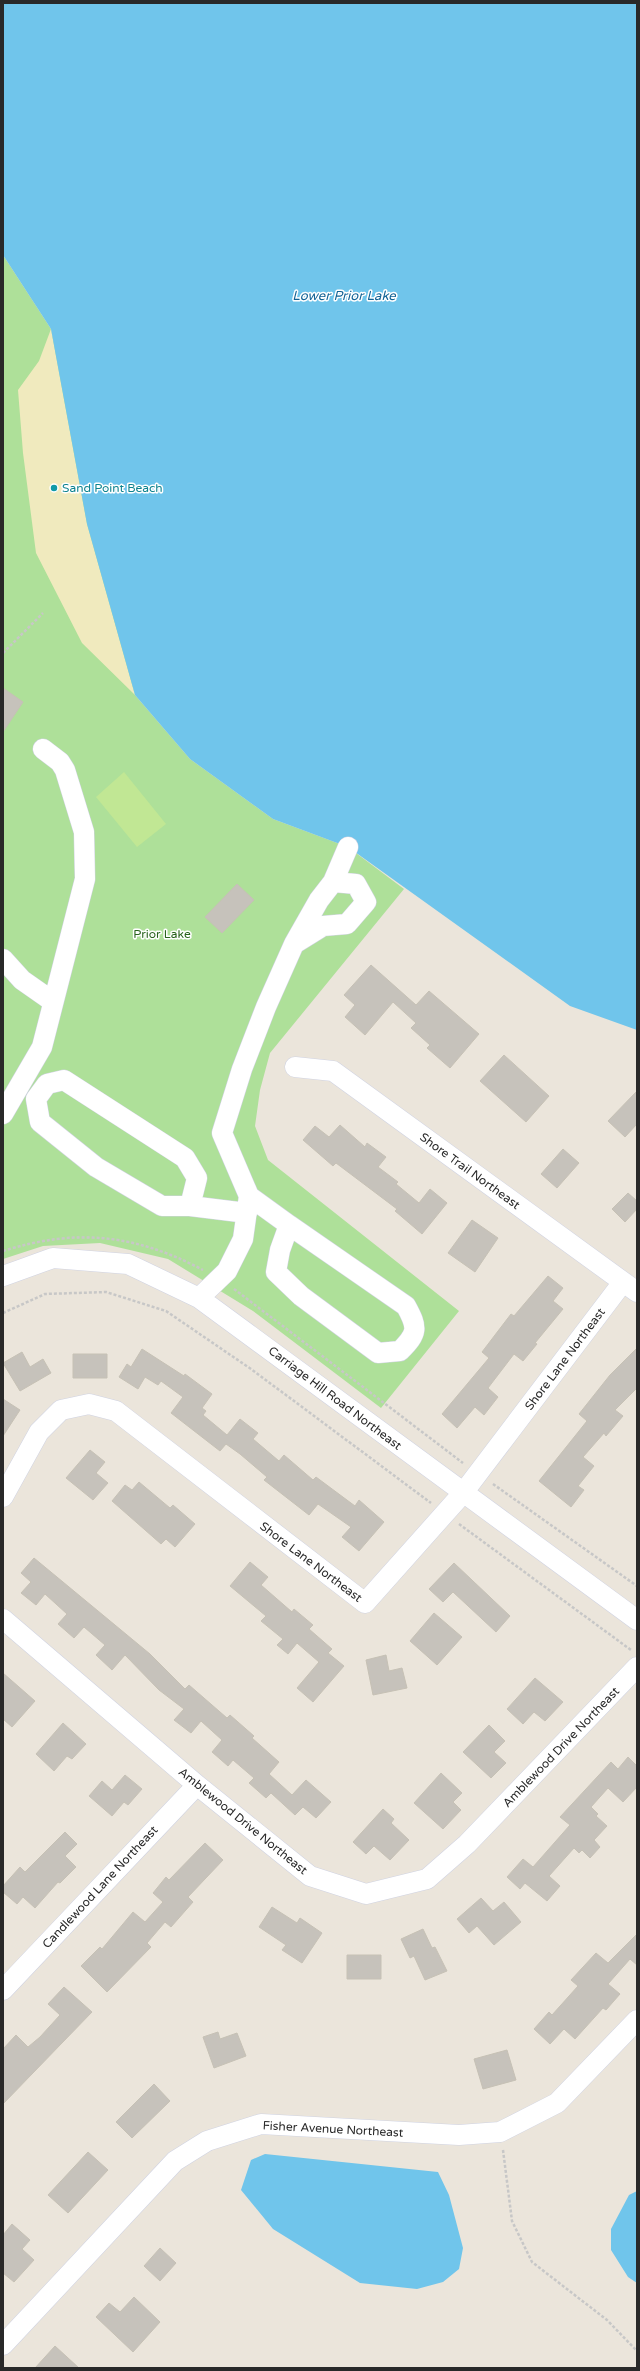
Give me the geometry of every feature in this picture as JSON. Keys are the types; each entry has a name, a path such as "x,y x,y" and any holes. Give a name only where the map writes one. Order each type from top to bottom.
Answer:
{"street":[{"path":"3,1114 42,1047 52,1001 84,879 84,832 65,770 60,762 43,749"},
{"path":"200,1298 226,1271 243,1239 248,1205 222,1133 250,1048 294,944 319,900 333,882 348,847"},
{"path":"294,944 323,926 347,924 366,902 356,884 333,882"},
{"path":"3,960 22,980 52,1001"},
{"name":"Shore Trail Northeast","path":"295,1067 333,1071 630,1287"},
{"path":"190,1206 197,1178 185,1158 64,1080 47,1084 36,1100 40,1122 96,1167 162,1206 190,1206 248,1205 289,1225 406,1306 415,1324 413,1338 400,1351 378,1352 301,1296 276,1272 280,1250 289,1225"},
{"name":"Carriage Hill Road Northeast","path":"3,1276 53,1258 128,1264 200,1298 637,1620"},
{"name":"Shore Lane Northeast","path":"3,1497 39,1432 61,1410 89,1404 116,1411 365,1603 463,1492 630,1287"},
{"name":"Amblewood Drive Northeast","path":"3,1619 197,1785 310,1876 366,1894 427,1879 467,1844 637,1667"},
{"name":"Candlewood Lane Northeast","path":"3,1990 197,1785"},
{"name":"Fisher Avenue Northeast","path":"3,2345 175,2161 207,2141 261,2124 460,2135 500,2132 558,2103 637,2020"}],"path":[{"path":"3,653 43,613"},
{"path":"3,1313 45,1294 106,1292 166,1311 251,1369 444,1514 637,1654"},
{"path":"500,2132 512,2221 532,2262 607,2320 637,2351"}],"green space":[{"name":"Prior Lake","path":"3,255 51,329 135,695 190,759 273,819 348,847 404,889 270,1053 260,1090 255,1126 268,1160 459,1311 381,1408 253,1311 168,1259 100,1243 43,1246 3,1259"},
{"path":"124,772 166,824 137,847 96,797"}],"sand":[{"name":"Sand Point Beach","path":"51,329 87,524 135,695 82,643 36,553 23,453 18,390 39,361"}],"water":[{"name":"Lower Prior Lake","path":"3,3 637,3 637,1030 570,1006 348,847 273,819 190,759 135,695 87,524 51,329 3,255"},
{"path":"265,2154 438,2172 449,2195 463,2248 459,2269 443,2282 417,2289 360,2283 273,2229 241,2190 251,2160"},
{"path":"637,2191 637,2283 628,2277 611,2250 611,2229 629,2195"}],"building":[{"path":"3,688 23,702 3,732"},
{"path":"237,884 254,900 222,933 205,917"},
{"path":"371,965 416,1005 429,991 479,1034 450,1068 427,1048 430,1045 411,1028 416,1023 393,1002 365,1035 345,1017 355,1005 344,995"},
{"path":"504,1055 549,1096 526,1122 480,1081"},
{"path":"637,1091 637,1124 625,1137 608,1121"},
{"path":"340,1125 365,1147 367,1143 386,1157 378,1167 398,1182 396,1184 419,1203 430,1189 447,1203 422,1234 395,1211 397,1209 336,1163 333,1166 303,1140 315,1126 329,1137"},
{"path":"563,1149 579,1163 557,1188 541,1174"},
{"path":"628,1193 637,1201 637,1209 625,1222 612,1209"},
{"path":"472,1220 498,1238 475,1272 448,1253"},
{"path":"548,1276 563,1288 553,1301 563,1309 535,1343 537,1344 523,1361 514,1354 488,1388 498,1397 484,1415 475,1407 457,1428 442,1414 489,1358 482,1352 511,1314 514,1316"},
{"path":"637,1348 637,1388 615,1410 623,1416 606,1436 604,1433 583,1457 594,1466 578,1486 584,1490 571,1507 539,1481 587,1421 579,1414 610,1375"},
{"path":"142,1349 184,1376 185,1374 212,1394 202,1408 206,1411 203,1415 227,1435 240,1419 258,1433 253,1439 279,1461 284,1455 313,1480 316,1477 355,1506 359,1500 384,1522 359,1551 342,1537 351,1527 318,1504 309,1515 264,1480 267,1477 240,1454 226,1444 220,1451 171,1413 183,1397 161,1381 158,1385 145,1377 138,1389 119,1377 127,1364 131,1367"},
{"path":"22,1352 30,1367 43,1359 51,1373 20,1391 3,1363"},
{"path":"73,1354 107,1354 107,1378 73,1378"},
{"path":"3,1399 20,1410 3,1436"},
{"path":"90,1450 105,1462 96,1473 108,1483 93,1500 66,1478"},
{"path":"139,1482 170,1508 173,1505 195,1524 175,1547 166,1539 161,1544 112,1501 125,1485 132,1490"},
{"path":"34,1558 150,1654 185,1689 189,1685 227,1718 230,1715 254,1736 252,1738 279,1762 269,1774 292,1795 306,1780 331,1802 316,1818 303,1807 295,1815 271,1793 266,1798 249,1783 254,1778 233,1760 228,1766 212,1752 222,1740 201,1721 191,1733 174,1720 184,1709 159,1690 125,1655 112,1670 96,1655 105,1645 84,1627 74,1638 58,1624 67,1614 45,1594 36,1605 21,1593 31,1582 21,1573"},
{"path":"250,1562 268,1577 261,1585 292,1612 294,1609 313,1625 309,1629 332,1649 328,1653 344,1666 313,1702 297,1688 319,1662 297,1643 288,1654 277,1645 283,1639 261,1621 266,1616 230,1586"},
{"path":"454,1563 510,1616 496,1632 453,1592 443,1602 429,1589"},
{"path":"434,1613 462,1637 437,1665 410,1641"},
{"path":"386,1655 389,1671 402,1668 407,1688 373,1695 366,1660"},
{"path":"3,1673 35,1701 12,1727 3,1719"},
{"path":"535,1678 563,1702 545,1721 534,1712 523,1724 507,1709"},
{"path":"63,1723 86,1744 72,1759 67,1756 54,1771 36,1754"},
{"path":"489,1725 505,1741 494,1752 506,1763 491,1778 463,1752"},
{"path":"628,1757 637,1766 637,1787 623,1802 608,1788 591,1807 598,1814 596,1816 607,1826 594,1840 600,1847 590,1858 582,1850 579,1853 574,1848 549,1876 560,1886 547,1901 525,1883 520,1889 507,1877 523,1859 533,1867 570,1825 560,1817 611,1762 618,1769"},
{"path":"441,1773 462,1793 453,1802 461,1810 443,1829 414,1803"},
{"path":"125,1775 142,1789 128,1805 124,1802 112,1816 89,1796 102,1781 112,1790"},
{"path":"383,1809 394,1819 391,1823 409,1840 390,1860 374,1846 366,1854 353,1842"},
{"path":"65,1832 77,1844 65,1856 76,1867 60,1883 58,1882 35,1908 23,1897 17,1904 3,1892 3,1886 20,1867 25,1872"},
{"path":"205,1843 223,1860 188,1897 193,1902 171,1927 165,1922 147,1943 151,1947 107,1992 81,1966 100,1947 102,1949 133,1912 145,1922 163,1902 153,1893 166,1877 169,1880"},
{"path":"481,1898 493,1911 504,1902 521,1922 494,1945 477,1926 469,1933 457,1919"},
{"path":"272,1907 297,1923 300,1918 322,1933 302,1963 282,1950 286,1945 259,1927"},
{"path":"423,1929 432,1948 435,1947 447,1971 425,1980 414,1956 410,1958 401,1939"},
{"path":"637,1934 637,1965 630,1959 608,1984 620,1994 606,2010 603,2008 575,2039 564,2029 550,2044 534,2029 549,2012 552,2015 578,1986 571,1980 596,1953 608,1963"},
{"path":"347,1955 381,1955 381,1979 347,1979"},
{"path":"64,1987 92,2012 3,2104 3,2049 16,2035 28,2047 40,2037 60,2015 48,2004"},
{"path":"218,2032 220,2039 237,2033 246,2056 214,2068 203,2037"},
{"path":"507,2050 516,2080 483,2089 474,2059"},
{"path":"154,2084 170,2101 132,2138 116,2122"},
{"path":"88,2152 108,2170 68,2213 48,2195"},
{"path":"12,2224 30,2240 22,2249 34,2260 14,2282 3,2273 3,2235"},
{"path":"160,2248 176,2263 160,2281 144,2266"},
{"path":"134,2297 160,2322 133,2352 96,2317 109,2303 120,2312"},
{"path":"55,2346 79,2368 35,2368"}],"place":[{"name":"Sand Point Beach","path":"54,488"}]}
